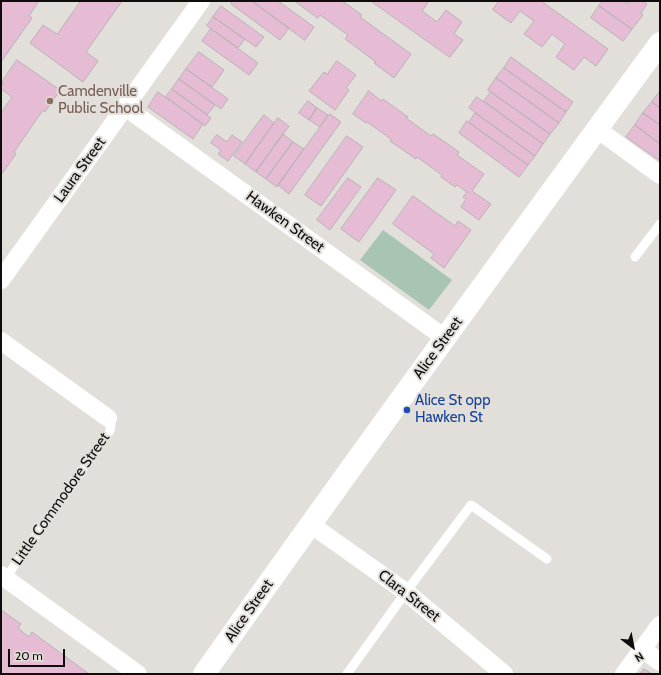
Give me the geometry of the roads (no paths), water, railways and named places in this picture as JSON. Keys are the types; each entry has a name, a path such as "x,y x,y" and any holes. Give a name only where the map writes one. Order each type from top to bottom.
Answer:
{"street":[{"name":"Laura Street","path":"1,280 200,1"},
{"name":"Alice Street","path":"204,674 310,524 660,43"},
{"name":"Hawken Street","path":"125,107 445,338"},
{"path":"597,130 660,175"},
{"path":"1,341 108,418"},
{"name":"Clara Street","path":"310,524 406,592 504,674"},
{"path":"4,577 138,674"},
{"path":"624,674 660,625"},
{"path":"642,649 660,662"}],"lane":[{"path":"635,257 660,224"},
{"name":"Little Commodore Street","path":"4,577 14,566 108,434 111,426 108,418"},
{"path":"347,674 406,592 471,506 547,559"}],"place":[{"name":"Camdenville Public School","path":"50,101"},
{"name":"Alice St opp Hawken St","path":"407,410"}]}
